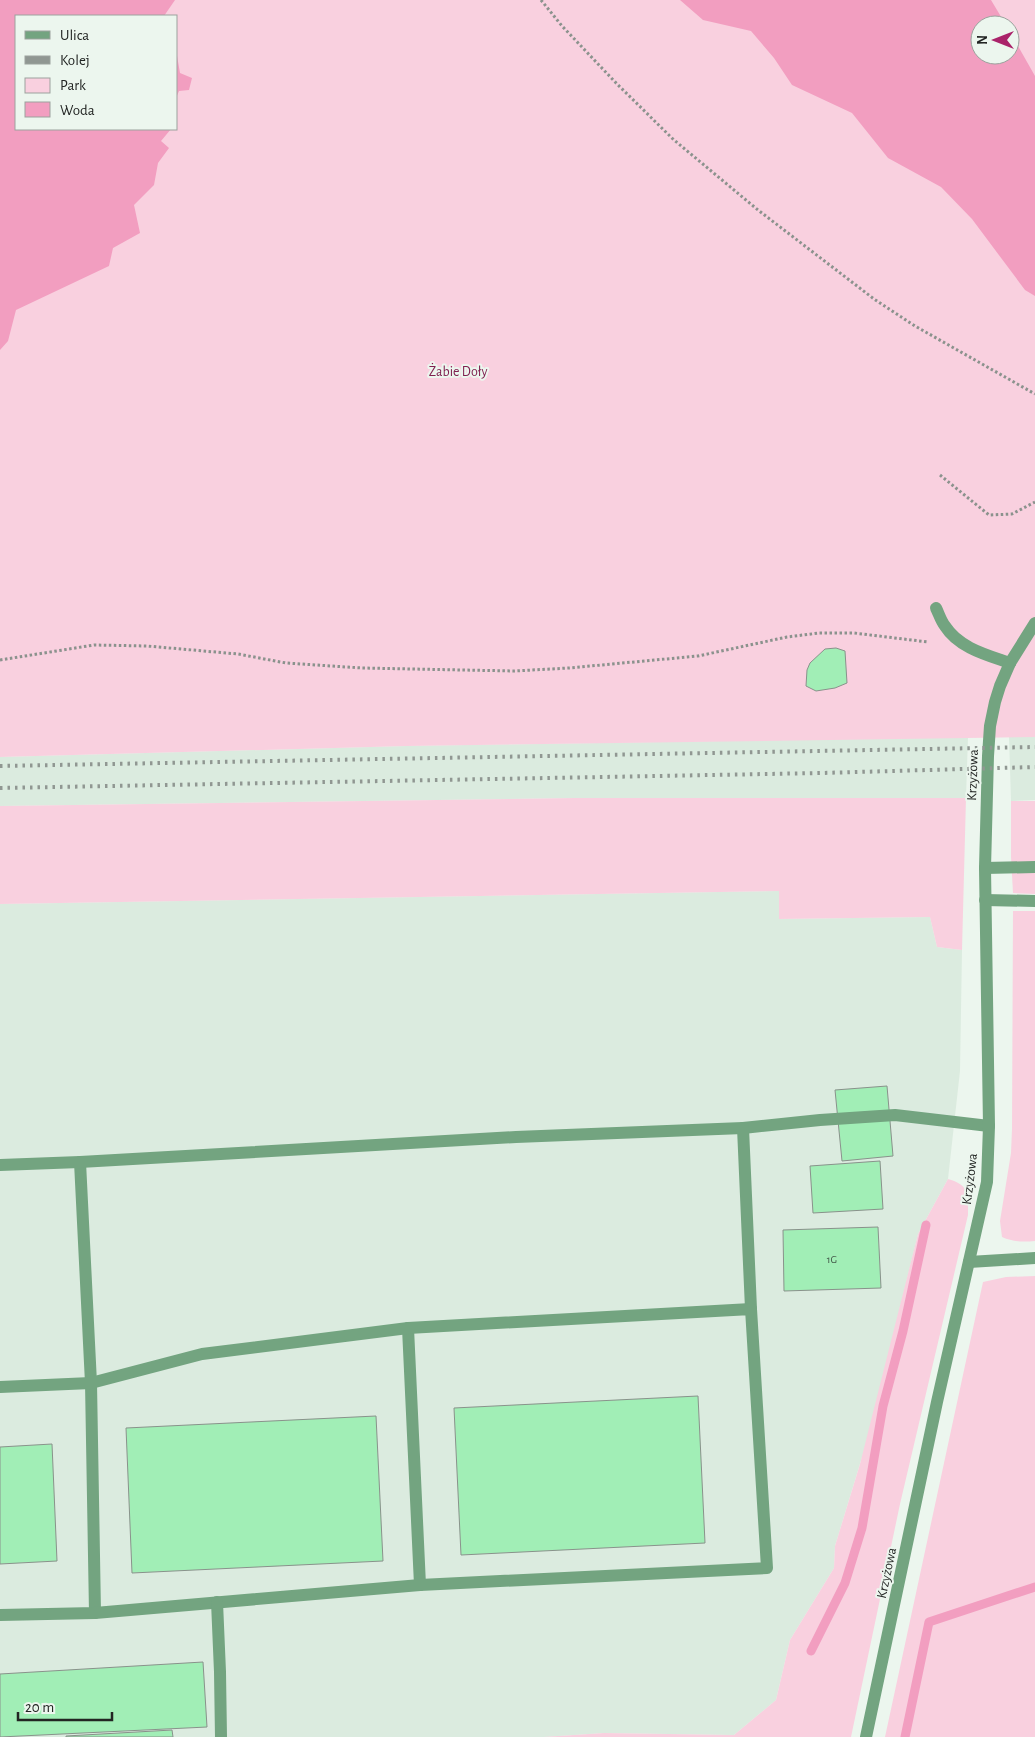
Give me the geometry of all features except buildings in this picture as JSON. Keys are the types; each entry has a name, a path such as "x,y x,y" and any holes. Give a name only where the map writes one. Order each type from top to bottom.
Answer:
{"street":[{"path":"936,608 945,627 956,639 980,652 1010,663"},
{"name":"Krzyżowa","path":"866,1737 935,1411 987,1182 989,1126 984,868 990,726 1000,686 1010,663 1035,623"},
{"path":"984,868 1035,868"},
{"path":"985,900 1035,901"},
{"path":"0,1165 516,1137 743,1128 895,1115 989,1126"},
{"path":"0,1615 95,1613 420,1585 767,1568 751,1309 743,1128"},
{"path":"80,1162 91,1383 95,1613"},
{"path":"970,1262 1035,1258"},
{"path":"0,1388 91,1383 202,1354 408,1328 751,1309"},
{"path":"408,1328 420,1585"},
{"path":"216,1602 221,1737"}],"path":[{"path":"542,0 562,26 674,140 751,204 874,299 915,326 1035,394"},
{"path":"940,475 989,515 1012,514 1035,502"},
{"path":"0,660 94,645 147,646 238,654 295,664 362,668 514,671 698,656 787,637 819,633 854,633 936,644"}],"shaded area":[{"path":"968,737 966,798 574,798 0,806 0,757 407,746"},
{"path":"1009,737 1035,737 1035,800 1011,801"},
{"path":"779,891 779,919 930,917 937,947 962,950 960,1071 948,1179 918,1234 869,1434 835,1546 834,1568 790,1640 776,1700 734,1735 604,1733 544,1737 0,1737 0,904"}],"green space":[{"name":"Żabie Doły","path":"0,0 1035,0 1035,737 407,746 0,757"},
{"path":"574,798 966,798 962,950 937,947 930,917 779,919 779,891 0,904 0,806"},
{"path":"1011,801 1035,801 1035,894 1013,893"},
{"path":"1013,911 1035,911 1035,1241 1014,1241 1002,1237 1000,1221 1011,1153"},
{"path":"948,1179 955,1181 964,1188 968,1202 968,1215 900,1504 851,1737 544,1737 604,1733 734,1735 776,1700 790,1640 834,1568 835,1546 860,1464 918,1234"},
{"path":"1035,1276 1035,1586 982,1604 1035,1588 1035,1737 885,1737 983,1282 1006,1277"}],"water":[{"path":"0,0 175,0 165,15 15,15 15,130 170,130 161,141 169,148 158,163 154,185 134,205 140,233 113,248 109,266 16,310 8,341 0,350"},
{"path":"680,0 991,0 1000,15 970,15 970,65 1020,65 1020,50 1035,76 1035,296 1025,290 972,219 941,187 888,158 852,113 792,85 774,58 751,31 703,20"},
{"path":"178,62 180,73 192,78 189,90 179,91 178,93"}],"waterway":[{"path":"811,1651 845,1583 862,1528 883,1406 903,1331 926,1225"},
{"path":"905,1737 929,1622 1035,1587"}],"railway":[{"path":"0,766 1035,747"},
{"path":"0,788 821,773 1035,767"}]}
